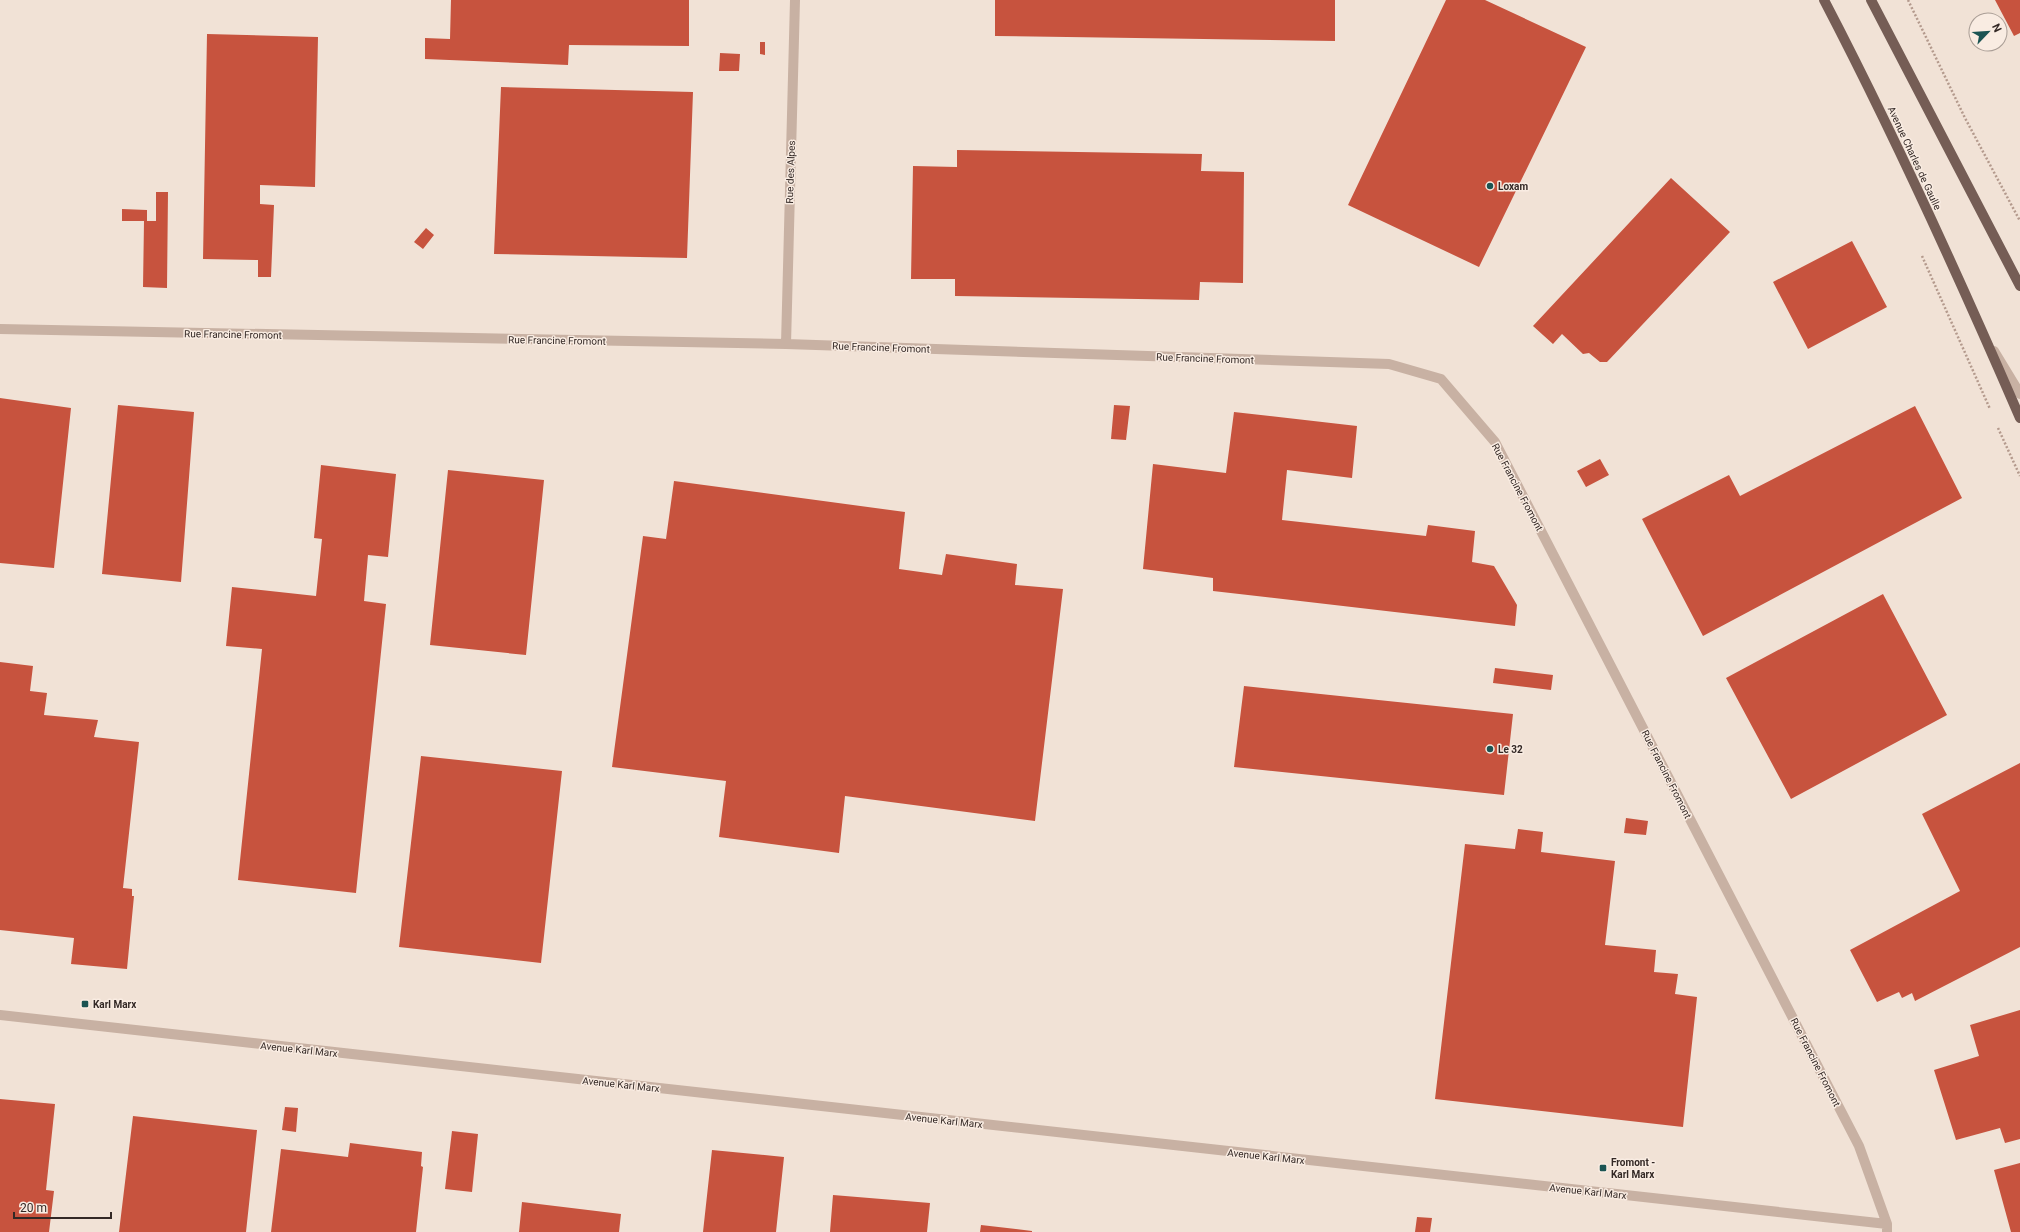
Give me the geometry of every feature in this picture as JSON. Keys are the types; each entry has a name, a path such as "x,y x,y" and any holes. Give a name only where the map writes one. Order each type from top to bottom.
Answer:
{"main road":[{"name":"Avenue Charles de Gaulle","path":"1824,0 1861,70 1981,328 2020,418"},
{"path":"1871,0 2020,286"}],"street":[{"name":"Rue des Alpes","path":"786,344 795,0"},
{"name":"Avenue Charles de Gaulle","path":"1981,328 2020,394"},
{"name":"Rue Francine Fromont","path":"0,329 786,344 1389,364 1441,379 1495,442 1859,1146 1887,1228"},
{"name":"Avenue Karl Marx","path":"0,1015 1887,1228"}],"path":[{"path":"1908,0 1965,118 2020,221"}],"building":[{"path":"451,0 689,0 689,46 569,45 568,65 425,59 425,38 450,39"},
{"path":"995,0 1335,0 1335,41 995,36"},
{"path":"1446,0 1485,0 1586,47 1479,267 1348,205"},
{"path":"1995,0 2020,0 2020,33 2014,36 2008,25 2008,12 2001,12"},
{"path":"207,34 318,37 315,187 260,185 260,204 274,205 271,277 258,277 258,260 203,259"},
{"path":"760,42 765,42 765,55 760,54"},
{"path":"720,53 740,54 739,71 719,71"},
{"path":"501,87 693,92 687,258 494,254"},
{"path":"957,150 1202,154 1201,171 1244,172 1243,283 1200,282 1199,300 955,296 955,279 911,279 913,166 957,167"},
{"path":"1671,178 1730,232 1607,362 1600,362 1589,353 1583,354 1562,334 1553,344 1533,326"},
{"path":"156,192 168,192 167,288 143,287 144,221 122,221 122,209 147,210 147,221 156,221"},
{"path":"426,228 434,235 423,249 414,242"},
{"path":"1852,241 1887,307 1808,349 1773,282"},
{"path":"0,398 71,408 54,568 0,563"},
{"path":"118,405 194,412 181,582 102,574"},
{"path":"1114,405 1130,406 1126,440 1111,439"},
{"path":"1915,406 1962,498 1703,636 1642,519 1729,475 1740,496"},
{"path":"1234,412 1357,426 1352,478 1287,470 1282,520 1426,536 1428,525 1475,531 1472,562 1494,566 1517,605 1515,626 1213,591 1213,578 1143,569 1153,464 1226,473"},
{"path":"1600,459 1609,475 1586,487 1577,471"},
{"path":"321,465 396,474 388,557 368,555 364,601 386,604 356,893 238,880 262,649 226,646 232,587 316,596 322,539 314,538"},
{"path":"448,470 544,480 526,655 430,645"},
{"path":"674,481 905,512 899,569 942,575 946,554 1017,564 1015,585 1063,589 1035,821 845,796 839,853 719,837 726,781 612,767 643,536 666,539"},
{"path":"1883,594 1947,715 1791,799 1726,678"},
{"path":"0,662 33,666 30,691 47,693 44,715 98,720 94,737 139,742 123,888 132,889 132,896 134,896 127,969 71,964 74,938 0,930"},
{"path":"1495,668 1553,675 1551,690 1493,683"},
{"path":"1244,686 1513,714 1504,795 1234,767"},
{"path":"421,756 562,771 541,963 399,947"},
{"path":"2020,763 2020,947 1915,1001 1912,993 1902,998 1899,992 1877,1002 1850,950 1960,891 1922,814"},
{"path":"1626,818 1648,821 1646,835 1624,833"},
{"path":"1518,829 1543,832 1541,852 1615,861 1605,945 1656,950 1654,972 1678,974 1675,994 1697,997 1683,1127 1435,1099 1465,844 1515,849"},
{"path":"2020,1010 2020,1139 2005,1143 2000,1128 1956,1140 1934,1070 1979,1056 1970,1025"},
{"path":"0,1099 55,1104 46,1190 54,1191 49,1232 0,1232"},
{"path":"285,1107 298,1108 296,1132 282,1130"},
{"path":"133,1116 257,1130 246,1232 119,1232"},
{"path":"452,1131 478,1134 472,1192 445,1189"},
{"path":"350,1143 422,1152 421,1166 423,1167 416,1232 271,1232 281,1149 348,1157"},
{"path":"712,1150 784,1157 776,1232 703,1232"},
{"path":"2020,1163 2020,1232 2011,1232 1994,1170"},
{"path":"833,1195 930,1203 927,1232 830,1232"},
{"path":"522,1202 621,1214 619,1232 519,1232"},
{"path":"1417,1217 1432,1218 1430,1232 1415,1232"},
{"path":"981,1225 1032,1231 1032,1232 980,1232"}],"place":[{"name":"Loxam","path":"1490,186"},
{"name":"Le 32","path":"1490,749"},
{"name":"Karl Marx","path":"85,1004"},
{"name":"Fromont - Karl Marx","path":"1603,1168"}]}
